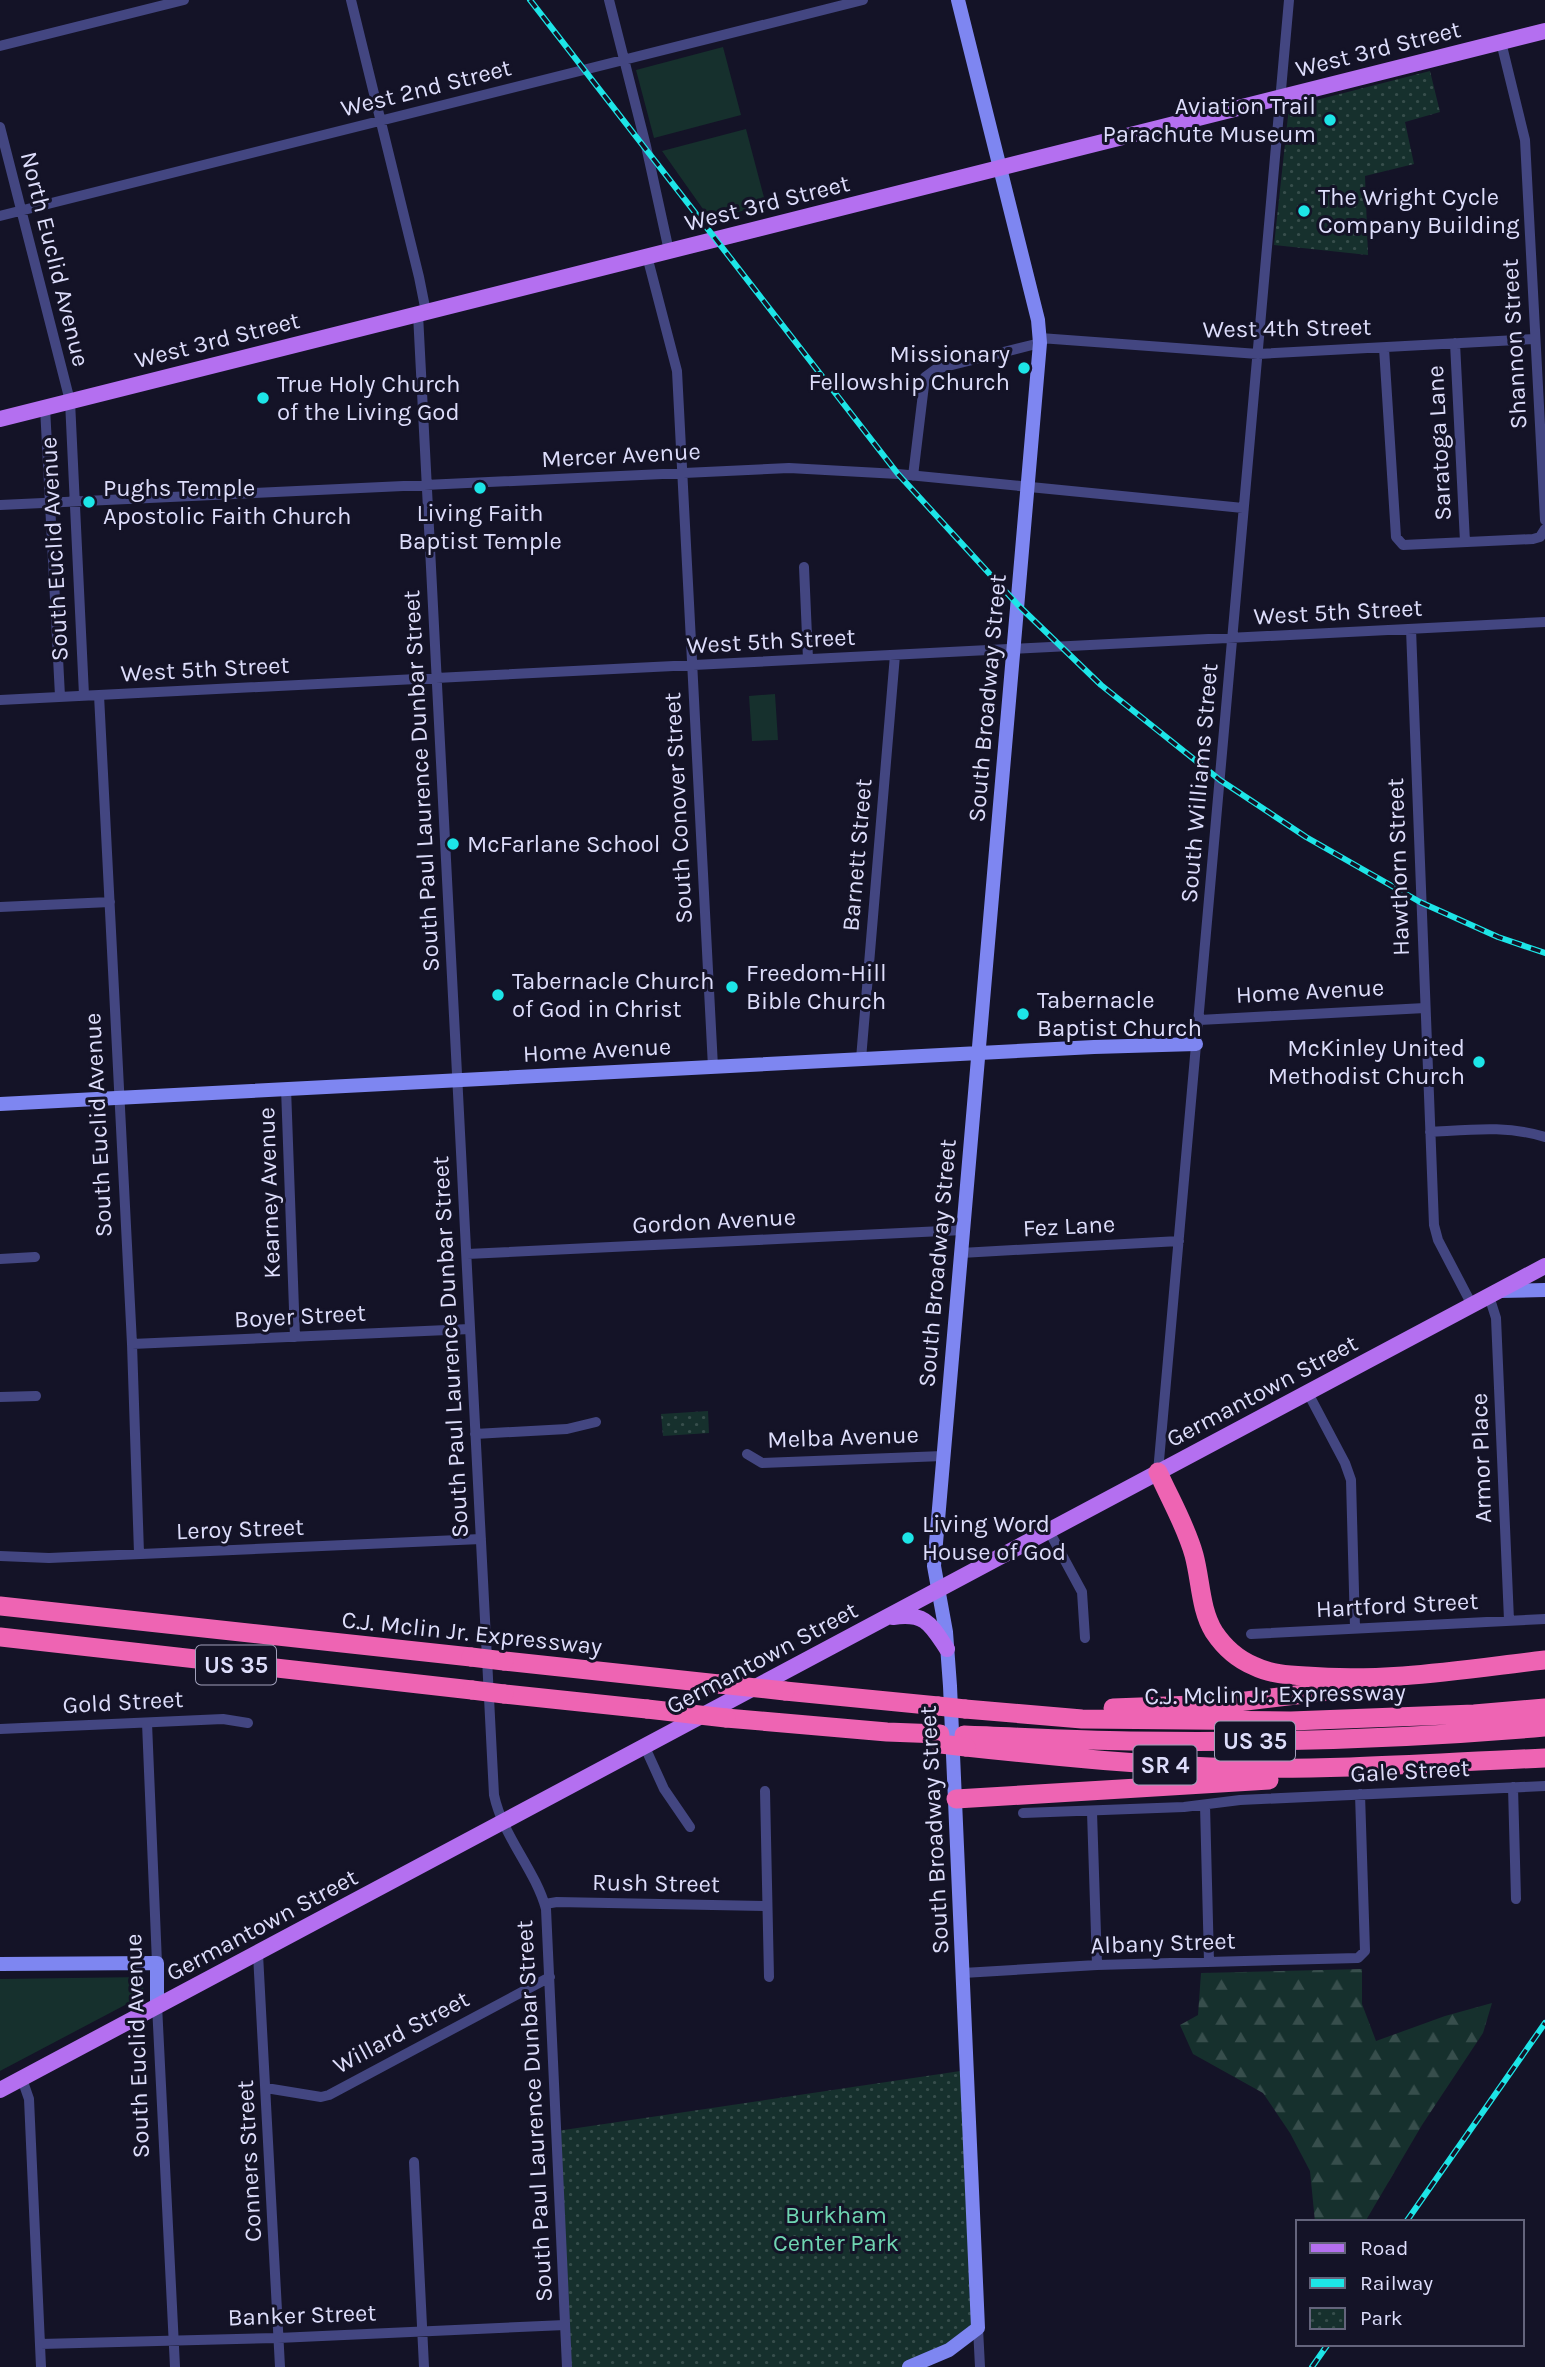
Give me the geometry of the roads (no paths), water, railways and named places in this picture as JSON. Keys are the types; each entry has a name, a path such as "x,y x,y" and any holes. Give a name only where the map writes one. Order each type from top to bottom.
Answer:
{"highway":[{"path":"1158,1472 1194,1556 1205,1614 1213,1630 1233,1654 1256,1667 1284,1674 1335,1679 1424,1674 1545,1660"},
{"path":"0,1594 56,1611"},
{"name":"C.J. Mclin Jr. Expressway","path":"0,1606 785,1691 1082,1719 1291,1721 1474,1714 1545,1708"},
{"name":"US 35","path":"0,1637 726,1718 965,1741"},
{"path":"1007,1712 1221,1704 1339,1690 1424,1674"},
{"name":"C.J. Mclin Jr. Expressway","path":"965,1741 1233,1742 1365,1739 1545,1727"},
{"name":"SR 4","path":"965,1741 1154,1764 1244,1768 1365,1767 1545,1758"},
{"path":"956,1799 1302,1778 1365,1767"}],"main road":[{"name":"West 3rd Street","path":"0,419 1545,31"},
{"name":"Germantown Street","path":"0,2090 1545,1266"},
{"path":"888,1618 907,1615 920,1617 930,1624 947,1649"}],"street":[{"path":"0,46 184,0"},
{"name":"South Paul Laurence Dunbar Street","path":"351,0 422,313 427,486 494,1796 502,1822 545,1904 567,2367"},
{"path":"609,0 669,251"},
{"name":"West 2nd Street","path":"0,216 863,0"},
{"name":"South Broadway Street","path":"958,0 1038,320 1040,341 934,1566 940,1589 947,1649 956,1799 980,2367"},
{"name":"South Williams Street","path":"1158,1472 1289,0"},
{"name":"Shannon Street","path":"1501,42 1525,140 1538,344 1545,520"},
{"name":"North Euclid Avenue","path":"0,128 70,401"},
{"name":"South Conover Street","path":"647,256 677,371 713,1067"},
{"name":"West 4th Street","path":"913,476 925,377 936,369 1040,341 1258,354 1455,343 1538,344"},
{"name":"Saratoga Lane","path":"1455,343 1465,542"},
{"path":"1384,348 1396,537 1403,545 1533,538 1540,537 1545,529"},
{"name":"South Euclid Avenue","path":"70,401 84,695"},
{"name":"South Euclid Avenue","path":"44,407 60,696"},
{"name":"Mercer Avenue","path":"0,505 789,468 913,476 1243,508"},
{"path":"804,566 808,659"},
{"name":"West 5th Street","path":"0,700 1545,622"},
{"name":"Hawthorn Street","path":"1411,629 1434,1225 1438,1240 1472,1305"},
{"name":"Barnett Street","path":"861,1059 895,655"},
{"name":"South Euclid Avenue","path":"99,695 139,1553"},
{"path":"0,907 110,902"},
{"name":"Home Avenue","path":"1199,1020 1425,1008"},
{"name":"Home Avenue","path":"0,1104 1196,1044"},
{"name":"Kearney Avenue","path":"286,1088 295,1337"},
{"path":"1430,1132 1498,1129 1545,1137"},
{"name":"Gordon Avenue","path":"467,1254 963,1230"},
{"name":"Fez Lane","path":"961,1253 1179,1241"},
{"path":"0,1259 35,1257"},
{"path":"1494,1293 1545,1290"},
{"name":"Armor Place","path":"1494,1293 1509,1620"},
{"name":"Boyer Street","path":"131,1344 470,1329"},
{"path":"1308,1393 1345,1463 1351,1480 1355,1628"},
{"path":"0,1397 36,1396"},
{"path":"475,1434 567,1429 596,1422"},
{"name":"Melba Avenue","path":"747,1454 762,1463 943,1456"},
{"path":"1048,1531 1082,1592 1085,1638"},
{"name":"Leroy Street","path":"0,1556 49,1558 481,1539"},
{"name":"Hartford Street","path":"1251,1634 1545,1619"},
{"name":"Gold Street","path":"0,1729 223,1719 248,1723"},
{"name":"South Euclid Avenue","path":"147,1723 157,2005 175,2367"},
{"path":"644,1745 664,1789 690,1828"},
{"name":"Gale Street","path":"1205,1805 1276,1798 1545,1786"},
{"path":"1513,1787 1516,1899"},
{"path":"765,1791 769,1977"},
{"name":"Albany Street","path":"963,1973 1097,1965 1347,1959 1363,1956 1360,1794"},
{"path":"1023,1814 1205,1805 1209,1962"},
{"path":"1092,1812 1097,1965"},
{"name":"Rush Street","path":"545,1904 557,1902 767,1906"},
{"name":"Conners Street","path":"258,1954 280,2367"},
{"path":"0,1964 157,1963"},
{"name":"Willard Street","path":"267,2088 321,2097 329,2095 550,1977"},
{"path":"22,2079 29,2099 41,2367"},
{"path":"414,2162 424,2367"},
{"name":"Banker Street","path":"40,2344 565,2325"},
{"path":"909,2367 949,2350 978,2328"}],"railway":[{"path":"530,0 898,474 1019,606 1101,685 1220,780 1306,837 1420,902 1498,937 1545,953"},
{"path":"1407,2220 1545,2023"},
{"path":"1312,2367 1327,2346"}],"place":[{"name":"Aviation Trail Parachute Museum","path":"1330,120"},
{"name":"The Wright Cycle Company Building","path":"1304,211"},
{"name":"Missionary Fellowship Church","path":"1024,368"},
{"name":"True Holy Church of the Living God","path":"263,398"},
{"name":"Living Faith Baptist Temple","path":"480,488"},
{"name":"Pughs Temple Apostolic Faith Church","path":"89,502"},
{"name":"McFarlane School","path":"453,844"},
{"name":"Freedom-Hill Bible Church","path":"732,987"},
{"name":"Tabernacle Church of God in Christ","path":"498,995"},
{"name":"Tabernacle Baptist Church","path":"1023,1014"},
{"name":"McKinley United Methodist Church","path":"1479,1062"},
{"name":"Living Word House of God","path":"908,1538"}],"park label":[{"name":"Burkham Center Park","path":"836,2229"}]}
